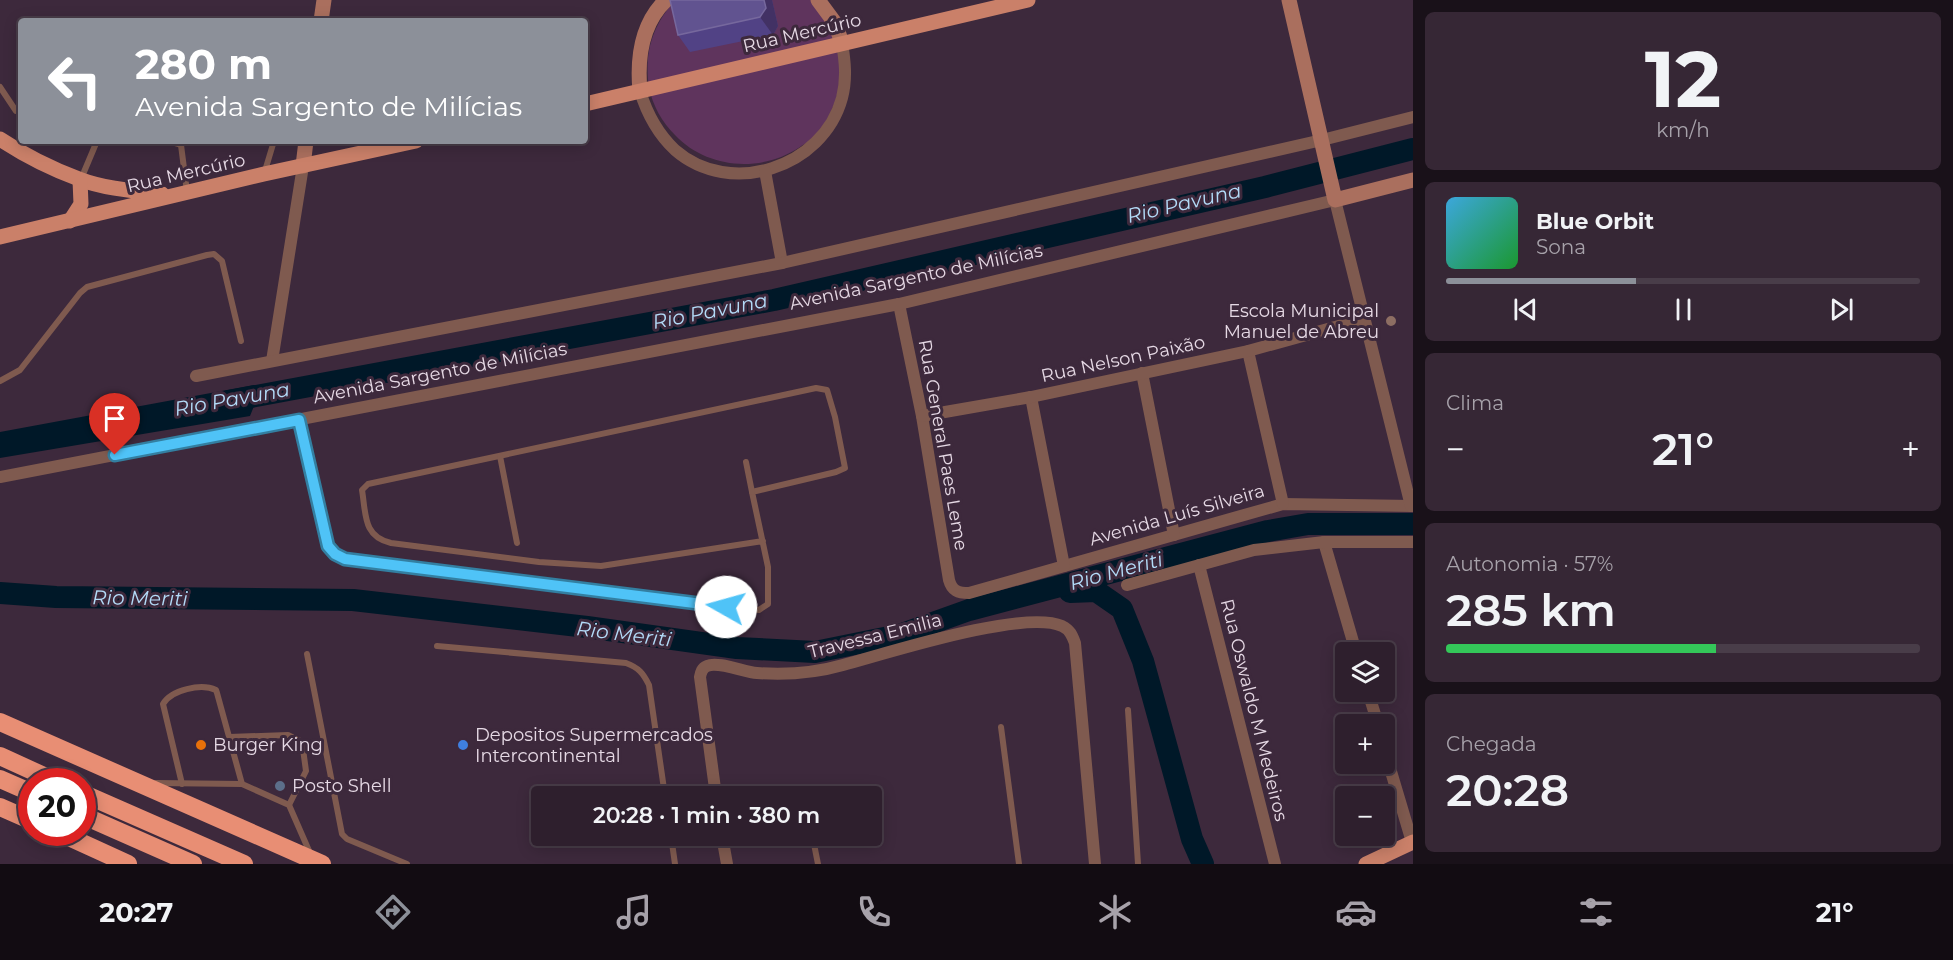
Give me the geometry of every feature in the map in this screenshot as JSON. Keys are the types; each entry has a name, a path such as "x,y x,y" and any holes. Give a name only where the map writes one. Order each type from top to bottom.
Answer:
{"highway":[{"path":"0,722 318,862"},
{"path":"0,756 26,768"},
{"path":"0,779 18,787"},
{"path":"96,799 244,864"},
{"path":"0,807 18,815"},
{"path":"96,821 193,864"},
{"path":"89,846 128,864"}],"main road":[{"name":"Rua Mercúrio","path":"588,103 1028,0"},
{"path":"0,139 40,162 80,180 121,189 182,195"},
{"name":"Rua Mercúrio","path":"0,237 264,174 402,144"},
{"path":"70,221 81,204 80,180"},
{"path":"1372,863 1413,842"}],"street":[{"path":"321,18 324,0"},
{"path":"1289,0 1364,319 1412,506"},
{"path":"662,1 641,45 638,68 640,91 647,114 660,134 676,151 696,163 718,171 742,174 765,171 791,161 814,145 831,123 842,98 846,70 842,43 824,2"},
{"path":"196,376 782,263 1323,143 1413,117"},
{"path":"272,361 306,144"},
{"path":"765,171 782,263"},
{"name":"Avenida Sargento de Milícias","path":"0,477 899,304 1334,195 1413,180"},
{"name":"Rua General Paes Leme","path":"899,304 922,417 948,580 956,591"},
{"name":"Rua Nelson Paixão","path":"922,417 1031,397 1248,351 1364,319"},
{"path":"1248,351 1283,504"},
{"path":"1142,374 1174,535"},
{"path":"1031,397 1064,566"},
{"name":"Avenida Luís Silveira","path":"956,591 969,593 1283,504 1412,506"},
{"path":"1127,585 1254,550 1324,542 1413,542"},
{"path":"1324,542 1353,642"},
{"name":"Rua Oswaldo M Medeiros","path":"1199,565 1275,864"},
{"name":"Travessa Emilia","path":"715,786 700,677 701,671 707,666 715,665 755,673 808,672 836,667 992,626 1045,623 1061,625 1070,631 1075,643 1095,864"},
{"path":"1392,774 1413,842"},
{"path":"724,846 727,864"}],"lane":[{"path":"0,87 18,111"},
{"path":"80,180 96,144"},
{"path":"182,195 183,144"},
{"path":"264,174 273,144"},
{"path":"0,381 20,370 87,287 207,255 214,254 222,261 241,341"},
{"path":"752,492 836,472 844,468 835,417 827,390 816,388 368,484 362,490 368,526 371,533 383,541 539,562 601,566 763,541"},
{"path":"299,420 328,546 335,554 345,559 759,610 768,604 768,567 746,462"},
{"path":"500,456 517,543"},
{"path":"437,646 626,663 635,666 642,671 649,685 664,786"},
{"path":"307,654 342,834 347,839 407,864"},
{"path":"182,784 163,704 166,698 173,693 207,686 216,690 242,784"},
{"path":"1128,710 1138,864"},
{"path":"1001,727 1019,864"},
{"path":"229,737 288,735 300,741 306,771 289,805"},
{"path":"137,783 242,784 289,805 318,862"},
{"path":"672,846 675,864"},
{"path":"814,846 818,864"}],"shaded area":[{"path":"675,0 814,0 834,31 841,59 841,70 834,106 813,138 785,155 769,161 735,164 703,155 675,135 662,119 653,101 649,88 648,63 655,30"}],"water":[{"path":"254,385 258,396 250,416 0,458 0,432"}],"building":[{"path":"670,0 764,0 766,8 760,17 678,35"}],"waterway":[{"name":"Rio Pavuna","path":"229,401 774,300 1265,187 1413,149"},
{"name":"Rio Meriti","path":"0,593 56,597 353,600 587,627 737,648 815,652 899,635 969,610 1268,531 1308,524 1413,524"},
{"path":"1070,592 1096,591 1122,609 1143,661 1192,839 1203,864"}],"place":[{"name":"Escola Municipal Manuel de Abreu","path":"1391,321"},
{"name":"Burger King","path":"201,745"},
{"name":"Depositos Supermercados Intercontinental","path":"463,745"},
{"name":"Posto Shell","path":"280,786"}],"route":[{"path":"115,455 299,420 328,546 335,554 345,559 726,607"}]}
